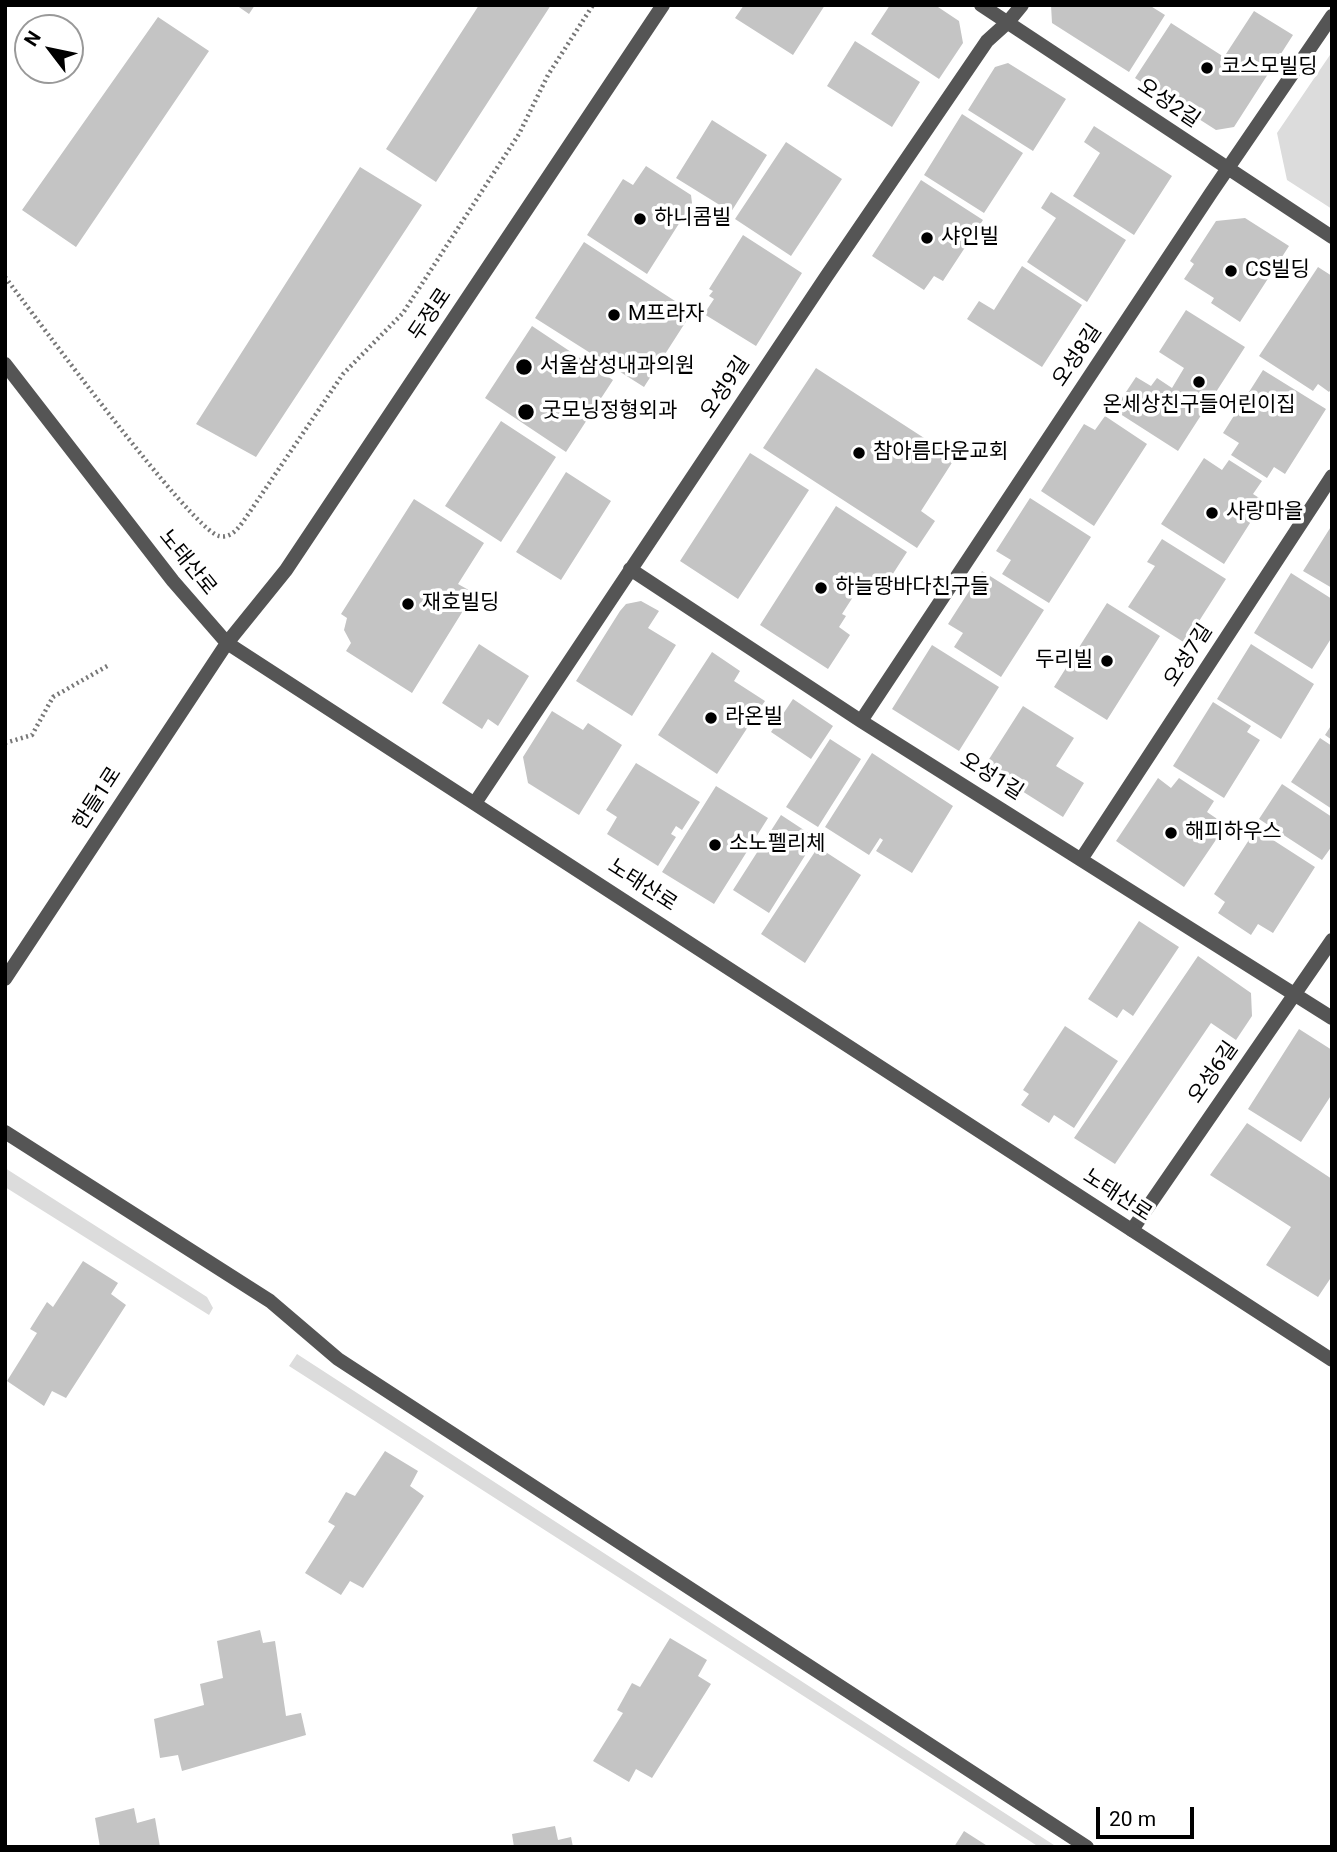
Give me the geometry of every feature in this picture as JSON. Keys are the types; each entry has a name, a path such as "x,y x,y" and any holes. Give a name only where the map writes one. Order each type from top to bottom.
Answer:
{"street":[{"name":"두정로","path":"227,643 286,570 663,5"},
{"name":"오성2길","path":"981,5 1332,237"},
{"name":"오성9길","path":"475,803 987,41 1022,5"},
{"name":"오성8길","path":"861,721 1227,169 1332,16"},
{"name":"노태산로","path":"5,364 173,581 227,643 1332,1360"},
{"name":"오성7길","path":"1082,859 1332,476"},
{"name":"오성1길","path":"630,569 861,721 1332,1018"},
{"name":"한들1로","path":"5,979 227,643"},
{"name":"오성6길","path":"1132,1230 1332,940"},
{"path":"5,1132 270,1301 338,1359 1087,1847"}],"path":[{"path":"5,277 163,480 210,533 222,537 231,535 247,516 343,374 402,313 519,134 548,75 593,5"},
{"path":"5,743 32,735 53,697 109,666"}],"shaded area":[{"path":"1332,52 1332,209 1287,180 1277,133"},
{"path":"5,1168 207,1297 213,1308 209,1315 5,1187"},
{"path":"297,1354 1057,1847 1039,1847 289,1366"}],"building":[{"path":"236,5 255,5 249,14"},
{"path":"479,5 551,5 436,182 386,149"},
{"path":"744,5 825,5 793,55 735,18"},
{"path":"890,5 935,5 959,21 963,43 939,79 871,34"},
{"path":"1051,5 1149,5 1165,15 1129,72 1052,23"},
{"name":"코스모빌딩","path":"1254,11 1293,35 1234,127 1216,130 1135,78 1171,23 1224,57"},
{"path":"158,17 209,51 76,247 22,210"},
{"path":"855,41 920,82 892,127 827,86"},
{"path":"1008,63 1066,99 1033,151 968,110 995,67"},
{"path":"962,114 1023,153 984,213 924,175"},
{"path":"712,120 767,155 731,212 676,178"},
{"path":"1094,126 1172,176 1134,235 1073,196 1100,153 1084,142"},
{"path":"786,142 842,179 791,256 735,219"},
{"name":"하니콤빌","path":"646,166 691,195 692,203 647,274 587,235 623,179 633,185"},
{"path":"360,167 422,205 256,457 196,424"},
{"name":"샤인빌","path":"921,180 983,220 943,281 934,276 924,290 872,256"},
{"path":"1051,192 1126,240 1087,302 1027,262 1056,218 1041,208"},
{"name":"CS빌딩","path":"1245,218 1289,246 1240,322 1211,303 1214,298 1184,279 1194,264 1190,261 1216,221"},
{"path":"743,235 802,273 756,346 704,314 714,299 709,296 713,291 709,289"},
{"name":"M프라자","path":"584,242 692,312 644,387 535,318"},
{"path":"1022,266 1082,305 1042,367 967,319 979,301 994,310"},
{"path":"1318,267 1332,276 1332,388 1329,392 1318,384 1313,391 1259,356"},
{"name":"온세상친구들어린이집","path":"1186,310 1245,347 1178,451 1114,410 1136,377 1151,386 1157,378 1172,388 1184,368 1159,352"},
{"path":"532,326 613,380 566,452 485,398"},
{"name":"참아름다운교회","path":"816,368 955,458 921,511 935,521 917,548 763,448"},
{"path":"1263,370 1326,409 1285,474 1274,467 1267,478 1231,455 1239,443 1223,433"},
{"path":"1105,416 1147,444 1094,526 1041,491 1084,424 1095,430"},
{"path":"501,421 556,457 501,542 445,506"},
{"path":"750,453 809,490 738,599 680,561"},
{"name":"사랑마을","path":"1204,458 1222,470 1229,460 1262,481 1253,494 1264,501 1224,564 1161,524"},
{"path":"566,472 611,501 561,580 516,552"},
{"path":"1030,498 1091,537 1049,603 1002,574 1011,560 996,551"},
{"name":"재호빌딩","path":"414,499 484,543 458,584 474,593 412,693 346,651 351,643 344,630 347,618 341,614"},
{"name":"하늘땅바다친구들","path":"836,506 907,552 885,586 873,578 866,590 860,586 842,614 846,616 839,627 850,635 828,669 760,625"},
{"path":"1332,525 1332,588 1303,571"},
{"path":"1162,539 1226,579 1185,643 1128,607 1155,566 1147,562"},
{"path":"982,571 1044,610 1001,677 954,647 963,633 948,624"},
{"path":"1291,573 1332,599 1332,637 1312,669 1254,633"},
{"path":"641,601 659,611 648,628 676,645 632,716 576,681 620,611 626,604"},
{"name":"두리빌","path":"1107,603 1160,636 1107,720 1054,687"},
{"path":"479,644 529,676 498,726 488,719 482,729 442,703"},
{"path":"1251,644 1314,684 1281,739 1217,699"},
{"path":"932,645 999,687 959,751 892,709"},
{"name":"라온빌","path":"712,652 740,671 734,681 765,701 717,774 658,735"},
{"path":"793,699 833,726 811,759 771,732"},
{"path":"1213,702 1251,726 1247,732 1260,740 1224,798 1173,766"},
{"path":"1023,706 1074,738 1056,766 1084,783 1063,817 984,767"},
{"path":"552,711 583,730 588,723 622,745 579,815 528,783 523,757"},
{"path":"1332,724 1332,740 1325,735"},
{"path":"1320,738 1332,746 1332,809 1291,782"},
{"path":"830,739 861,759 818,827 786,807"},
{"path":"872,753 953,806 912,873 876,851 883,840 880,838 869,855 825,827"},
{"path":"636,763 700,802 682,830 676,826 671,834 676,837 658,866 607,834 617,817 606,810"},
{"name":"해피하우스","path":"1158,778 1171,788 1179,778 1214,801 1207,812 1226,825 1184,887 1116,841"},
{"path":"1282,784 1332,817 1332,846 1322,860 1259,819"},
{"name":"소노펠리체","path":"716,786 768,818 714,904 662,872"},
{"path":"781,815 816,838 769,913 733,890"},
{"path":"1256,829 1315,867 1273,933 1258,924 1251,935 1218,913 1225,902 1214,894"},
{"path":"818,847 861,875 805,963 761,934"},
{"path":"1139,921 1179,947 1133,1016 1123,1009 1117,1018 1088,999"},
{"path":"1198,956 1251,993 1252,1016 1236,1040 1211,1023 1115,1164 1074,1138"},
{"path":"1065,1026 1118,1061 1074,1128 1054,1115 1049,1123 1021,1105 1029,1094 1023,1090"},
{"path":"1299,1029 1332,1050 1332,1094 1301,1142 1248,1109"},
{"path":"1247,1123 1332,1179 1332,1276 1318,1297 1266,1265 1291,1227 1210,1175"},
{"path":"83,1261 118,1283 111,1294 126,1305 66,1398 52,1391 44,1406 7,1381 37,1333 30,1329 47,1302 53,1307"},
{"path":"385,1451 418,1471 410,1486 424,1496 363,1588 350,1581 341,1595 305,1573 335,1526 328,1522 346,1492 355,1496"},
{"path":"260,1630 263,1643 275,1641 286,1716 301,1713 306,1735 182,1771 178,1755 160,1758 154,1719 204,1705 200,1684 223,1678 217,1641"},
{"path":"670,1638 707,1660 698,1676 711,1684 652,1778 636,1769 629,1782 593,1761 623,1713 617,1710 632,1683 640,1687"},
{"path":"134,1808 137,1823 155,1818 160,1847 100,1847 95,1818"},
{"path":"555,1826 558,1840 571,1837 573,1847 514,1847 512,1834"},
{"path":"964,1831 989,1847 954,1847"}],"place":[{"name":"코스모빌딩","path":"1207,68"},
{"name":"하니콤빌","path":"640,219"},
{"name":"샤인빌","path":"927,238"},
{"name":"CS빌딩","path":"1231,271"},
{"name":"M프라자","path":"614,315"},
{"name":"서울삼성내과의원","path":"524,367"},
{"name":"온세상친구들어린이집","path":"1199,382"},
{"name":"굿모닝정형외과","path":"526,412"},
{"name":"참아름다운교회","path":"859,453"},
{"name":"사랑마을","path":"1212,513"},
{"name":"하늘땅바다친구들","path":"821,588"},
{"name":"재호빌딩","path":"408,604"},
{"name":"두리빌","path":"1107,661"},
{"name":"라온빌","path":"711,718"},
{"name":"해피하우스","path":"1171,833"},
{"name":"소노펠리체","path":"715,845"}]}
